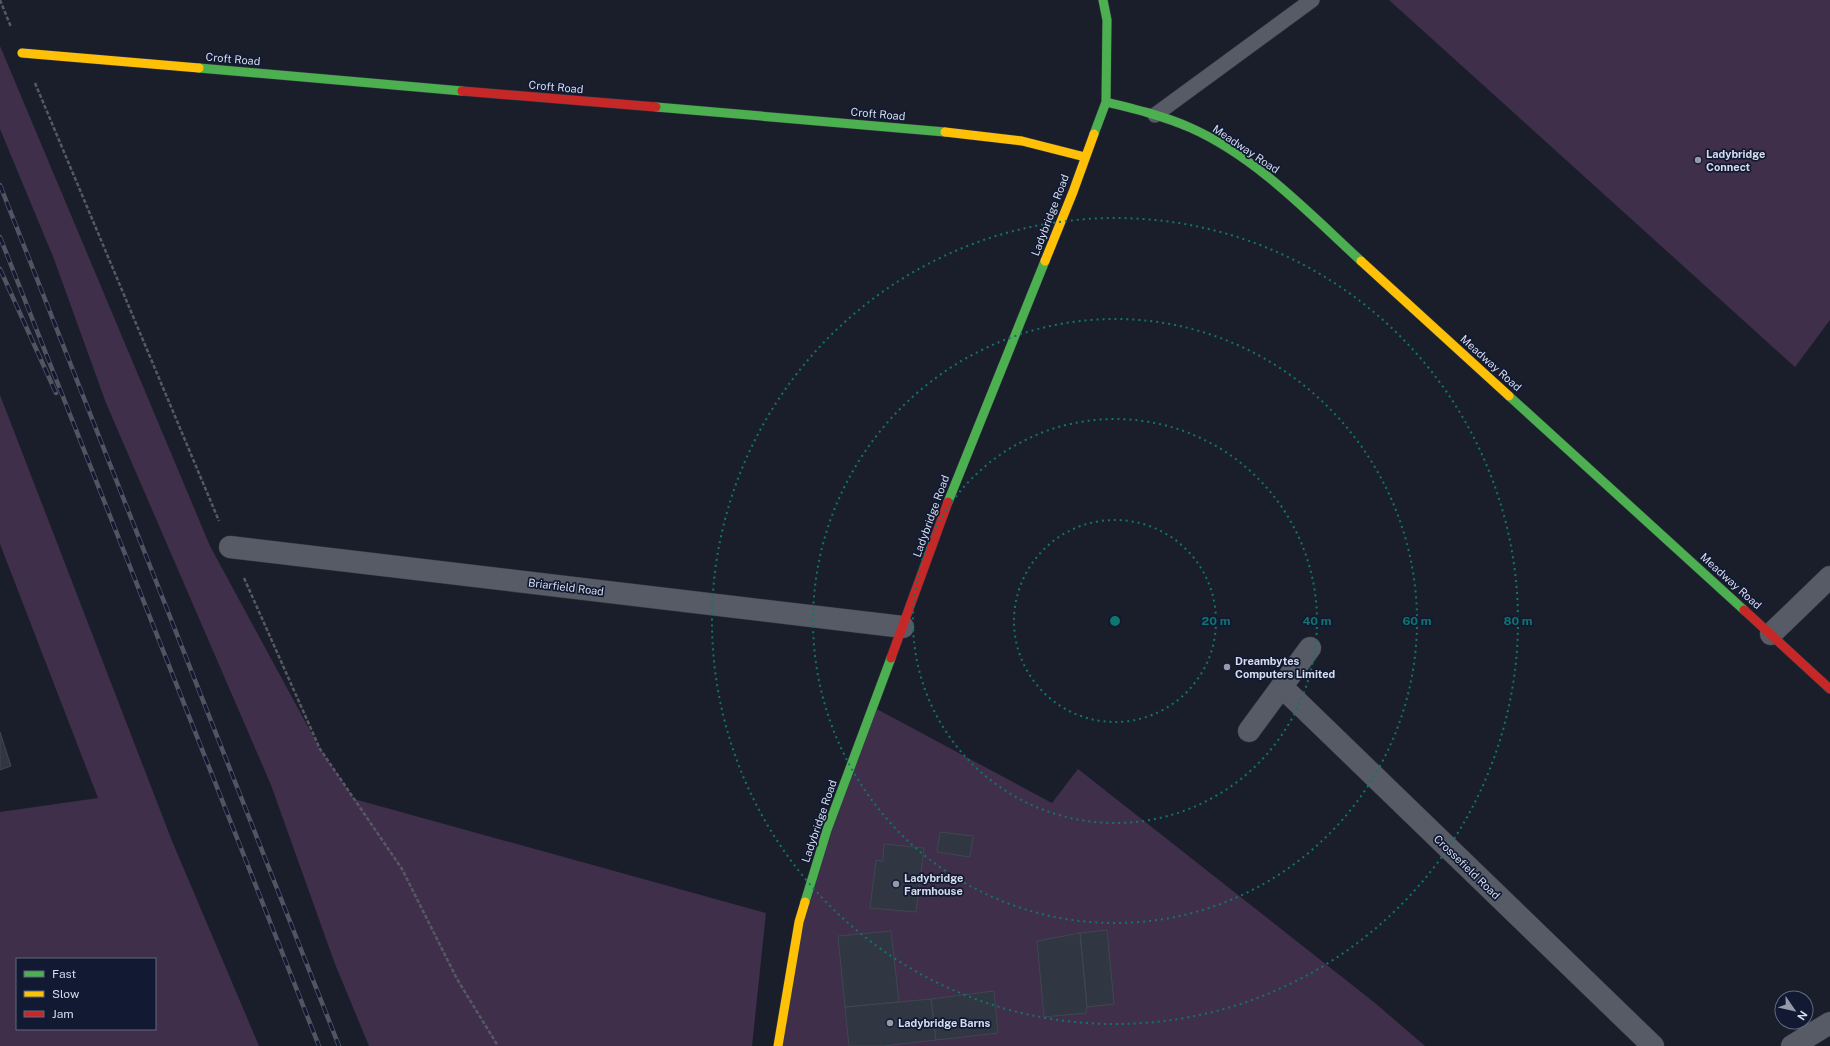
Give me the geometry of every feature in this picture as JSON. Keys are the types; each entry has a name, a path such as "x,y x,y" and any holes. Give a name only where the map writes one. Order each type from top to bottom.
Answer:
{"street":[{"name":"Ladybridge Road","path":"778,1046 799,922 827,830 955,484 1073,192 1106,102 1107,20 1103,0"},
{"name":"Croft Road","path":"22,53 989,136 1022,141 1085,157"},
{"name":"Meadway Road","path":"1106,102 1155,115 1192,128 1216,142 1281,188 1771,634 1830,690"},
{"name":"Briarfield Road","path":"230,547 903,627"},
{"path":"1771,634 1830,577"},
{"path":"1249,731 1310,648"},
{"name":"Crossefield Road","path":"1282,687 1653,1046"},
{"path":"1792,1046 1830,1023"}],"lane":[{"path":"1155,115 1312,0"}],"shaded area":[{"name":"Ladybridge Connect","path":"1389,0 1830,0 1830,320 1795,367"},
{"path":"0,46 210,546 320,749 354,799 766,913 752,1046 369,1046 335,964 271,785 106,403 54,259 0,129"},
{"path":"0,395 172,841 259,1046 0,1046 0,812 98,798 0,544"},
{"path":"873,707 1052,803 1078,769 1375,1003 1425,1046 778,1046 799,922"}],"building":[{"path":"0,732 11,766 0,770"},
{"path":"940,832 973,836 970,857 937,852"},
{"name":"Ladybridge Farmhouse","path":"884,844 924,848 916,912 870,908 876,860 883,861"},
{"path":"1107,930 1114,1004 1087,1007 1080,933"},
{"path":"891,931 899,1002 845,1007 838,936"},
{"path":"1080,933 1087,1007 1086,1013 1044,1017 1037,941"},
{"path":"994,991 998,1033 936,1040 931,999"},
{"name":"Ladybridge Barns","path":"931,999 936,1040 883,1046 849,1046 845,1007"}],"railway":[{"path":"0,185 339,1046"},
{"path":"0,237 319,1046"},
{"path":"0,269 56,393"}],"traffic: fast":[{"path":"1094,134 1106,102 1107,20 1103,0"},
{"path":"199,68 462,91"},
{"path":"1106,102 1149,113 1181,124 1215,140 1238,154 1281,187 1361,261"},
{"path":"656,107 945,132"},
{"path":"948,502 1045,261"},
{"path":"1509,396 1744,610"},
{"path":"805,902 827,830 891,658"}],"traffic: slow":[{"path":"22,53 199,68"},
{"path":"945,132 1022,141 1085,157"},
{"path":"1045,261 1073,192 1094,134"},
{"path":"1361,261 1509,396"},
{"path":"778,1046 799,922 805,902"}],"traffic: jam":[{"path":"462,91 656,107"},
{"path":"891,658 948,502"},
{"path":"1744,610 1830,689"}],"place":[{"name":"Ladybridge Connect","path":"1698,160"},
{"name":"Dreambytes Computers Limited","path":"1227,667"},
{"name":"Ladybridge Farmhouse","path":"896,884"},
{"name":"Ladybridge Barns","path":"890,1023"}]}
